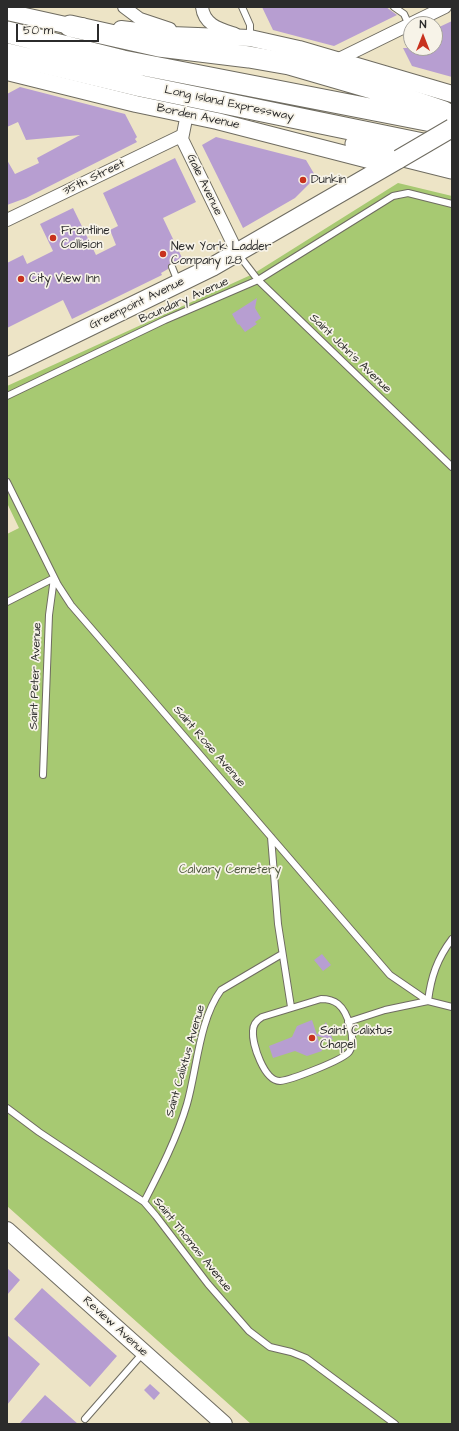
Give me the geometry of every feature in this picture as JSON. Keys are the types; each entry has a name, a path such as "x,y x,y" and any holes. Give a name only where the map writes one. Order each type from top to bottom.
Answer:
{"highway":[{"path":"70,26 159,46 262,59 288,64 389,93 452,115"},
{"name":"Long Island Expressway","path":"7,32 79,51 452,125"},
{"name":"Long Island Expressway","path":"8,68 74,70 242,107 452,150"},
{"path":"242,107 331,138 452,168"},
{"path":"393,162 452,183"}],"main road":[{"path":"7,12 70,26 116,28 171,35 250,38 299,49 452,94"},
{"name":"Borden Avenue","path":"8,68 136,104 187,114 393,162"},
{"name":"Greenpoint Avenue","path":"7,367 176,275 238,254 452,128"},
{"name":"Review Avenue","path":"7,1230 224,1424"}],"street":[{"path":"124,7 140,19 156,25 213,37"},
{"path":"202,7 207,20 214,26 250,38"},
{"path":"427,16 445,7"},
{"path":"337,60 403,28"},
{"path":"181,136 187,114"},
{"name":"35th Street","path":"7,220 181,136"},
{"name":"Gale Avenue","path":"181,136 238,254"}],"lane":[{"path":"242,7 250,25 250,38"},
{"path":"394,7 405,16"},
{"name":"Boundary Avenue","path":"7,396 165,320 258,280 393,196 408,193 452,204"},
{"name":"Saint John's Avenue","path":"238,254 258,280 452,467"},
{"name":"Saint Rose Avenue","path":"7,482 54,578 71,605 390,975 428,1001"},
{"path":"7,602 54,578"},
{"name":"Saint Peter Avenue","path":"43,775 49,615 54,578"},
{"path":"271,837 282,954 291,1007"},
{"path":"428,1001 434,970 441,955 452,940"},
{"name":"Saint Calixtus Avenue","path":"144,1202 183,1114 207,1021 216,997 221,990 282,954"},
{"path":"321,999 332,1001 341,1006 348,1022 352,1035 352,1045 344,1057 286,1080 277,1081 269,1077 264,1070 254,1041 254,1027 258,1020 262,1017 321,999"},
{"path":"348,1022 385,1010 428,1001 452,1007"},
{"name":"Saint Thomas Avenue","path":"7,1108 33,1128 144,1202 208,1284 249,1331 270,1347 297,1354 313,1363 395,1424"},
{"path":"84,1420 143,1352"}],"green space":[{"name":"Calvary Cemetery","path":"398,183 452,196 452,1424 251,1424 7,1206 7,534 19,528 7,503 7,386 253,274"}],"building":[{"path":"262,7 386,7 397,15 334,46 273,30"},
{"path":"452,21 452,77 412,66 407,56 443,56 443,25"},
{"path":"20,87 125,114 137,137 135,139 137,142 26,198 7,205 7,160 15,174 39,163 37,158 80,135 26,140 18,122 7,127 7,94"},
{"path":"216,137 306,160 316,177 295,198 243,228 202,145"},
{"path":"175,158 196,202 163,218 184,262 176,265 170,263 168,269 161,273 162,275 72,319 63,300 7,328 7,263 23,255 27,264 53,251 40,224 73,208 96,255 116,245 110,230 118,226 103,193"},
{"path":"257,298 255,308 261,318 255,322 257,324 245,332 239,324 238,325 232,314"},
{"path":"322,954 331,965 323,971 314,960"},
{"name":"Saint Calixtus Chapel","path":"312,1020 317,1035 326,1022 333,1040 317,1036 322,1051 307,1056 295,1051 273,1058 269,1046 292,1037 297,1026"},
{"path":"7,1268 20,1280 7,1295"},
{"path":"42,1288 117,1356 90,1387 14,1319"},
{"path":"7,1335 40,1364 7,1405"},
{"path":"150,1384 160,1393 154,1400 144,1390"},
{"path":"45,1395 78,1424 19,1424"}],"place":[{"name":"Dunkin","path":"303,180"},
{"name":"Frontline Collision","path":"53,238"},
{"name":"New York Ladder Company 128","path":"163,254"},
{"name":"City View Inn","path":"21,279"},
{"name":"Saint Calixtus Chapel","path":"312,1038"}]}
